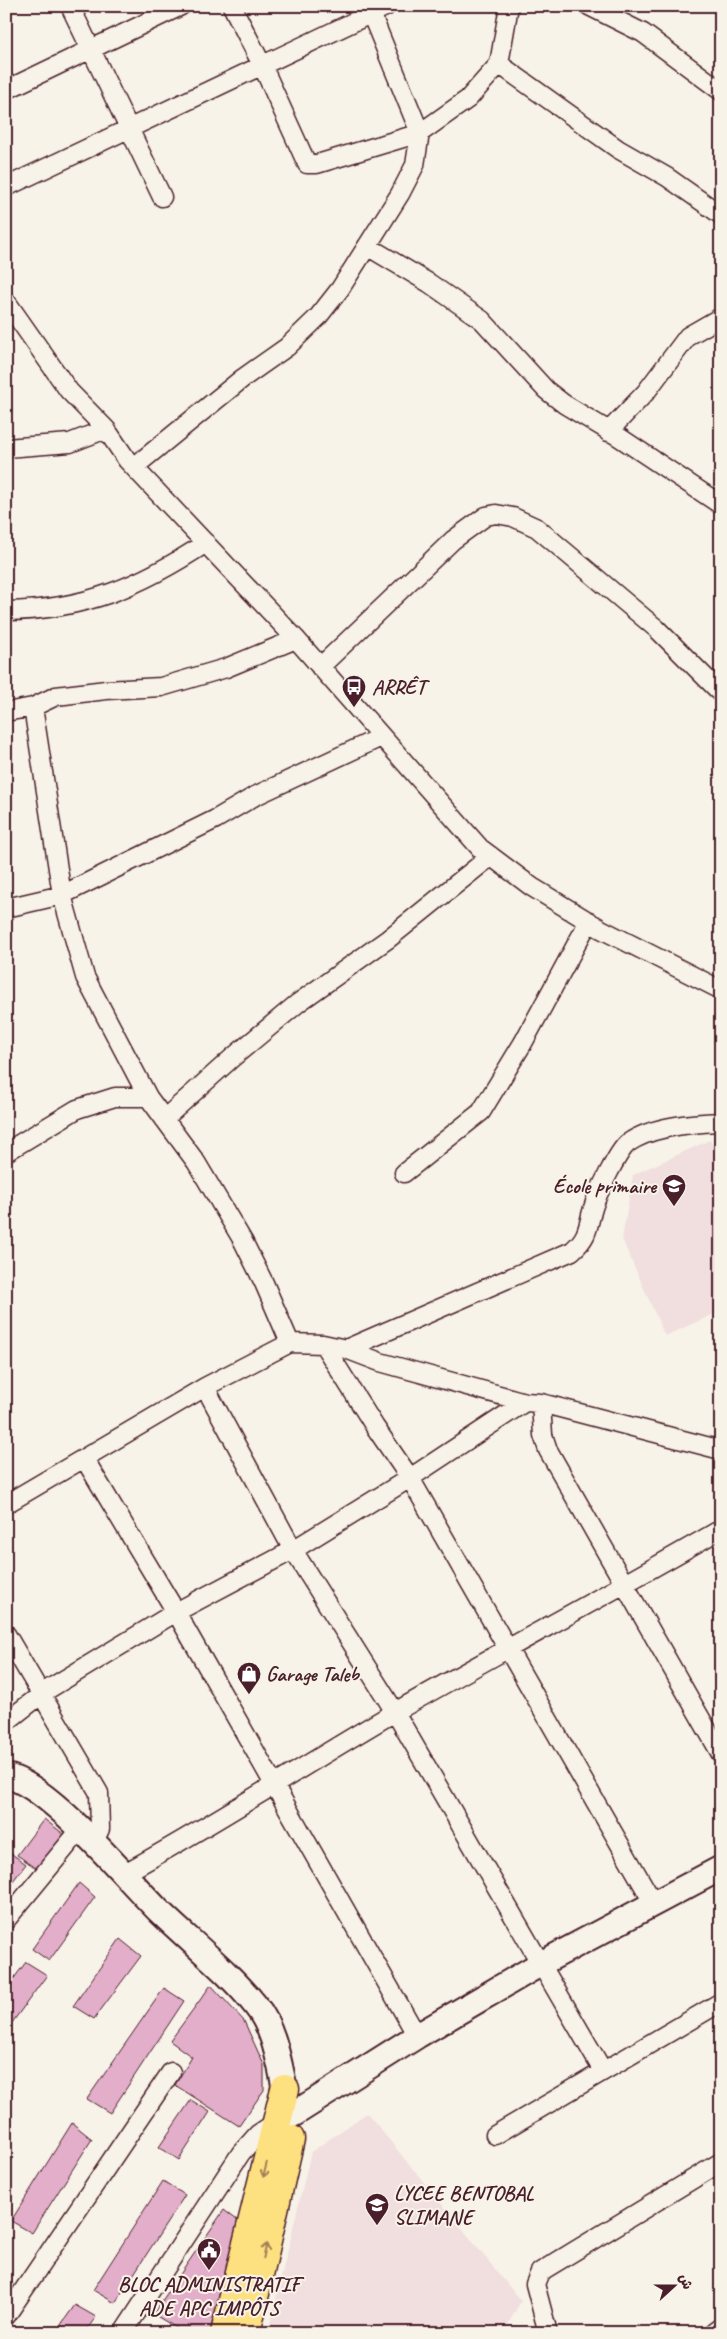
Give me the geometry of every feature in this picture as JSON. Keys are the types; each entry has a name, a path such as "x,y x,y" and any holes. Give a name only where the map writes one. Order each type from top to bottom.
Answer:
{"main road":[{"path":"6,1776 18,1778 56,1805 258,2008 277,2053 285,2088 287,2161 246,2333"},
{"path":"225,2333 286,2117 417,2036 542,1963 721,1868"}],"street":[{"path":"70,6 162,197"},
{"path":"6,90 181,6"},
{"path":"232,6 262,65 307,164 317,164 420,133 468,100 499,64 509,6"},
{"path":"589,6 643,32 721,91"},
{"path":"6,187 375,9 420,133 415,165 400,194 335,296 318,317 287,348 243,378 134,467"},
{"path":"499,64 618,149 666,177 721,215"},
{"path":"367,246 429,283 482,320 546,390 721,505"},
{"path":"6,301 69,391 106,429 134,467 296,640 480,848 532,887 589,921 721,990"},
{"path":"608,432 646,392 688,336 721,317"},
{"path":"6,448 70,443 106,429"},
{"path":"320,667 453,540 486,516 496,514 512,517 538,528 657,629 721,693"},
{"path":"6,611 27,611 90,601 123,589 168,568 206,543"},
{"path":"6,712 33,707 56,696 161,686 226,668 296,640"},
{"path":"33,707 62,895 85,977 148,1096 196,1162 242,1241 264,1283 290,1343"},
{"path":"6,908 62,895 216,819 255,796 381,737"},
{"path":"164,1119 232,1058 298,1003 388,939 490,856"},
{"path":"404,1173 481,1112 523,1043 589,921"},
{"path":"6,1152 77,1109 115,1097 148,1096"},
{"path":"346,1349 572,1251 588,1232 593,1207 612,1167 627,1144 660,1129 697,1123 721,1122"},
{"path":"6,1504 205,1387 290,1343 323,1344 346,1349 380,1362 721,1450"},
{"path":"323,1344 375,1427 410,1478 654,1904"},
{"path":"205,1387 293,1550 395,1712 542,1963 603,2072"},
{"path":"6,1722 40,1695 176,1612 293,1550 533,1403"},
{"path":"533,1403 548,1450 721,1754"},
{"path":"84,1458 176,1612 417,2036"},
{"path":"123,1874 190,1838 395,1712 625,1585 721,1529"},
{"path":"6,1634 40,1695 100,1793 100,1829 87,1837 6,1920"},
{"path":"495,2135 721,2002"},
{"path":"6,2316 172,2072"},
{"path":"123,2333 241,2153 258,2134 286,2117"},
{"path":"548,2333 535,2284 540,2272 721,2162"},
{"path":"713,2333 721,2327"}],"shaded area":[{"name":"École primaire","path":"710,1140 715,1150 721,1154 721,1311 665,1336 622,1239 633,1175"},
{"name":"LYCEE BENTOBAL SLIMANE","path":"367,2113 521,2301 503,2333 268,2333 311,2152"}],"building":[{"path":"44,1819 65,1835 39,1870 17,1855"},
{"path":"6,1850 26,1864 6,1890"},
{"path":"79,1883 95,1897 49,1961 32,1949"},
{"path":"120,1939 141,1956 94,2019 73,2006"},
{"path":"26,1962 47,1975 6,2031 6,1989"},
{"path":"211,1985 244,2021 264,2065 264,2090 239,2126 175,2085 192,2057 170,2041"},
{"path":"164,1988 184,2001 110,2113 87,2099"},
{"path":"191,2100 210,2112 179,2160 159,2147"},
{"path":"72,2123 92,2139 32,2233 11,2221"},
{"path":"163,2181 185,2195 115,2303 93,2290"},
{"name":"BLOC ADMINISTRATIF ADE APC IMPÔTS","path":"224,2210 246,2227 220,2333 185,2333 153,2314"},
{"path":"75,2305 96,2317 84,2333 55,2333"}],"place":[{"name":"ARRÊT","path":"354,708"},
{"name":"École primaire","path":"674,1207"},
{"name":"Garage Taleb","path":"249,1695"},
{"name":"LYCEE BENTOBAL SLIMANE","path":"377,2226"},
{"name":"BLOC ADMINISTRATIF ADE APC IMPÔTS","path":"209,2271"}]}
